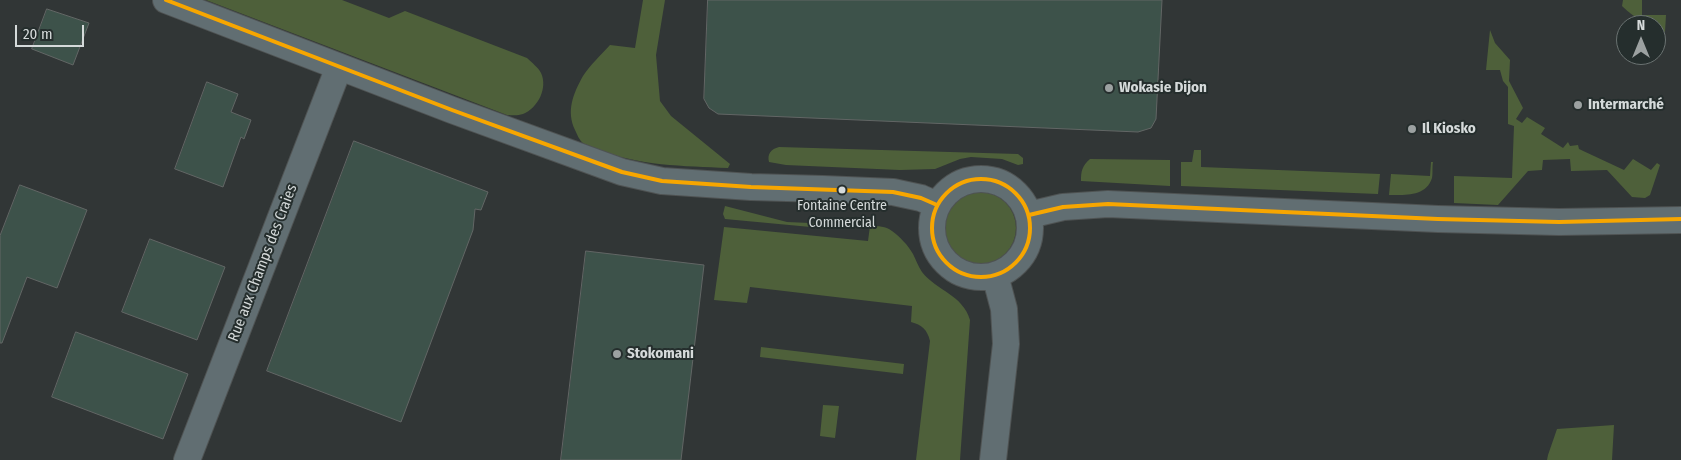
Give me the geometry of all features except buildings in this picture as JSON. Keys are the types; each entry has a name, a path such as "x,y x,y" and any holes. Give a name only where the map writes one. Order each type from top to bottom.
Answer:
{"street":[{"path":"166,0 622,172 654,179 751,187 823,188 893,192 921,198 938,205"},
{"name":"Rue aux Champs des Craies","path":"187,460 339,66"},
{"path":"983,178 998,181 1012,189 1023,201 1029,216 1030,236 1022,255 1008,270 995,275 978,277 966,275 956,270 943,259 934,244 932,221 938,205 953,187 967,180 983,178"},
{"path":"1029,216 1063,207 1108,204 1447,219 1559,222 1680,220"},
{"path":"993,460 1006,344 1004,309 995,275"}],"green space":[{"path":"206,0 342,0 389,18 405,11 527,58 541,73 543,79 542,91 537,102 528,111 521,115 507,115"},
{"path":"643,0 665,0 656,55 660,101 671,116 730,164 728,168 661,164 629,159 586,144 578,137 571,116 576,89 592,64 610,45 635,48"},
{"path":"1623,0 1642,0 1642,15 1634,15 1622,6"},
{"path":"1490,30 1495,43 1510,60 1509,81 1523,108 1516,119 1522,123 1527,117 1545,128 1541,134 1563,148 1568,142 1570,146 1578,145 1579,149 1624,170 1633,159 1651,170 1657,163 1660,165 1650,195 1645,198 1632,197 1607,170 1571,171 1570,159 1543,160 1542,170 1528,171 1498,205 1454,203 1454,176 1512,178 1514,126 1508,124 1508,87 1503,81 1500,70 1486,70"},
{"path":"779,147 1018,154 1023,158 1023,164 1018,165 1002,159 971,157 960,159 935,169 900,170 786,165 769,162 770,152"},
{"path":"1194,150 1201,150 1201,167 1380,174 1378,194 1181,186 1181,162 1192,162"},
{"path":"1090,159 1170,160 1170,186 1081,181 1082,169"},
{"path":"1431,162 1433,162 1432,178 1425,189 1414,194 1389,195 1391,174 1430,176"},
{"path":"987,192 1006,202 1014,214 1016,228 1014,242 1006,254 994,262 973,264 954,254 946,242 944,221 954,202 966,194"},
{"path":"725,206 787,222 832,224 832,229 725,219 723,214"},
{"path":"870,226 879,226 892,231 906,244 922,272 956,299 967,312 970,320 960,460 916,460 930,341 924,328 911,322 912,306 750,287 747,303 714,300 724,227 868,241"},
{"path":"761,347 904,364 903,374 760,357"},
{"path":"823,405 839,406 835,438 820,436"},
{"path":"1614,425 1612,460 1547,460 1557,429"}],"transit line":[{"path":"166,0 452,110 622,172 662,181 751,187 893,192 921,198 937,205"},
{"path":"981,179 1000,182 1016,193 1027,209 1030,228 1027,247 1016,263 1000,274 981,277 962,274 946,263 935,247 932,228 935,209 946,193 962,182 981,179"},
{"path":"1029,215 1063,207 1108,204 1438,219 1559,222 1681,219"}],"place":[{"name":"Wokasie Dijon","path":"1109,88"},
{"name":"Intermarché","path":"1578,105"},
{"name":"Il Kiosko","path":"1412,129"},
{"name":"Fontaine Centre Commercial","path":"842,190"},
{"name":"Stokomani","path":"617,354"}]}
